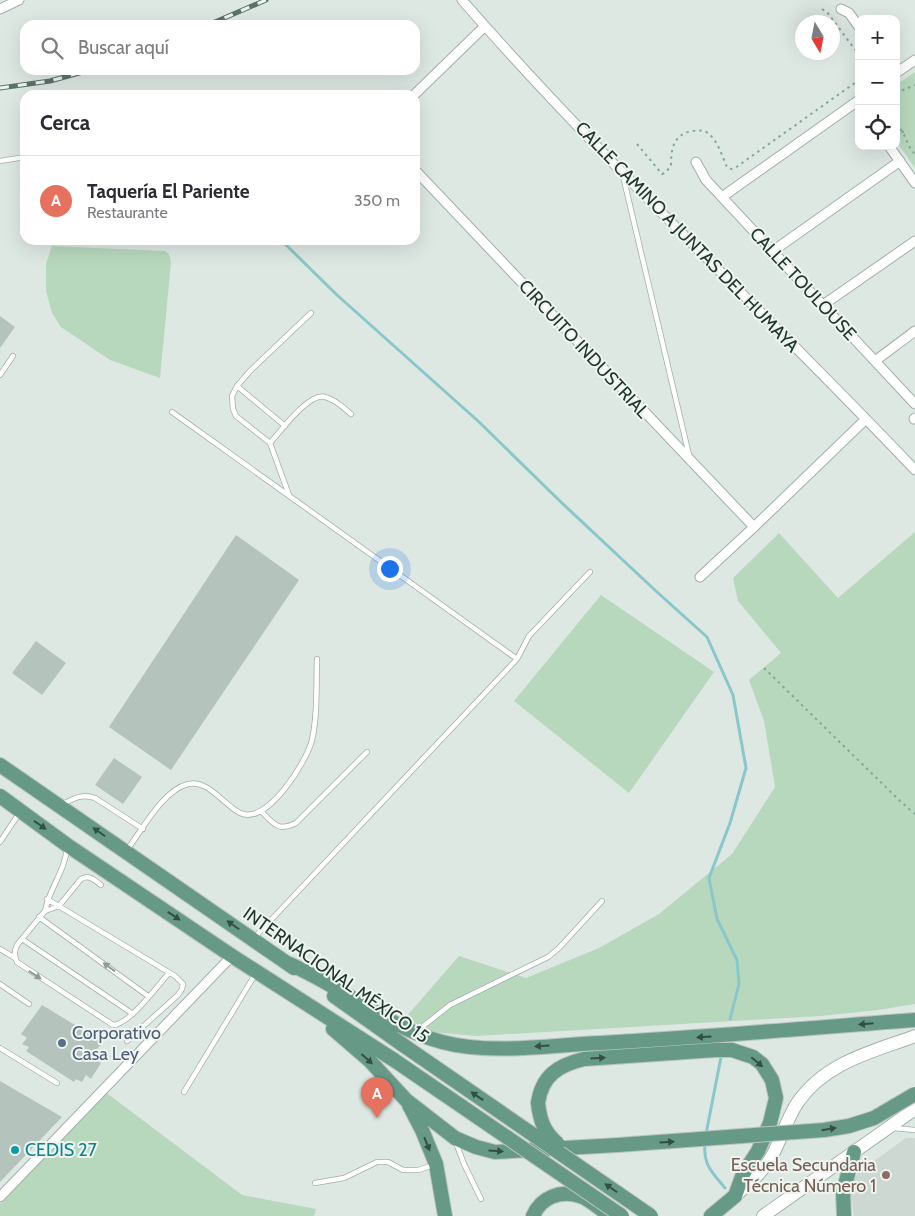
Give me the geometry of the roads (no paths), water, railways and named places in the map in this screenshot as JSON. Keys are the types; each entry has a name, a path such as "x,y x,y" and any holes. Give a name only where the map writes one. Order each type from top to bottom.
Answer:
{"main road":[{"name":"INTERNACIONAL MÉXICO 15","path":"0,765 127,851 651,1216"},
{"name":"INTERNACIONAL MÉXICO 15","path":"0,796 68,845 232,956 394,1060 622,1216"},
{"path":"287,963 306,971 390,1020 440,1041 464,1047 486,1048 736,1035 915,1020"},
{"path":"320,1013 336,1033 370,1061 406,1100 455,1138 476,1148 495,1152 824,1130 849,1126 874,1118 915,1094"},
{"path":"711,1216 755,1179 772,1156 798,1102 819,1078 850,1059 915,1036"},
{"path":"585,1170 577,1158 556,1143 541,1123 538,1103 543,1084 555,1070 566,1063 584,1059 732,1050 753,1057 762,1064 772,1080 776,1098 770,1123 758,1151 743,1174 736,1196"},
{"path":"406,1100 422,1130 436,1164 445,1216"},
{"path":"763,1216 915,1109"},
{"path":"844,1216 843,1192 854,1152"},
{"path":"533,1216 537,1207 546,1198 561,1194 581,1196 610,1216"}],"street":[{"path":"0,9 19,0"},
{"name":"CALLE CAMINO A JUNTAS DEL HUMAYA","path":"462,0 623,174 915,470"},
{"path":"841,9 850,14 855,21"},
{"path":"419,90 485,26"},
{"path":"900,70 915,60"},
{"path":"722,197 855,104"},
{"path":"892,150 915,182"},
{"path":"773,252 900,161"},
{"name":"CALLE TOULOUSE","path":"696,162 706,180 915,404"},
{"name":"CIRCUITO INDUSTRIAL","path":"420,175 754,527"},
{"path":"823,305 915,241"},
{"path":"875,361 915,331"},
{"path":"700,577 866,419"},
{"path":"0,1197 232,956"}],"lane":[{"path":"0,161 20,158"},
{"path":"623,174 690,461"},
{"path":"290,496 270,443 236,416 232,409 232,396 237,386 250,371 311,313"},
{"path":"0,375 13,356"},
{"path":"237,386 285,426"},
{"path":"270,443 305,404 318,397 324,396 335,401 351,414"},
{"path":"172,412 517,659"},
{"path":"253,939 517,659 529,636 590,572"},
{"path":"127,851 167,796 175,789 194,783 206,787 240,813 248,815 261,811 269,805 304,760 312,740 317,659"},
{"path":"261,811 274,825 281,828 296,823 367,752"},
{"path":"60,805 76,797 88,795 143,829"},
{"path":"0,842 20,811"},
{"path":"45,912 47,899 66,861 68,845"},
{"path":"101,885 91,877 86,876 81,879 59,906 45,912 22,939 14,951 17,962 113,1025 127,1020 169,972"},
{"path":"47,899 169,972 183,984 182,989 127,1042"},
{"path":"416,1032 450,1005 548,957 559,948 602,901"},
{"path":"40,918 148,996"},
{"path":"22,939 133,1014"},
{"path":"0,950 15,958"},
{"path":"184,1092 257,972"},
{"path":"0,984 29,1004"},
{"path":"0,1048 57,1083"},
{"path":"889,1128 915,1130"},
{"path":"455,1138 464,1164 481,1199"},
{"path":"315,1183 344,1178 377,1162 388,1162 403,1170 418,1170 436,1164"}],"waterway":[{"path":"286,245 337,295 478,421 563,504 707,637 733,695 746,768 730,823 709,878 717,919 737,960 739,984 730,1019"},
{"path":"706,1134 721,1057"},
{"path":"705,1142 705,1156 709,1167 725,1188"}],"railway":[{"path":"220,20 266,0"},
{"path":"0,88 50,81 72,75"}],"place":[{"name":"Corporativo Casa Ley","path":"62,1043"},
{"name":"Taquería El Pariente","path":"377,1118"},
{"name":"CEDIS 27","path":"15,1150"},
{"name":"Escuela Secundaria Técnica Número 1","path":"886,1175"}]}
